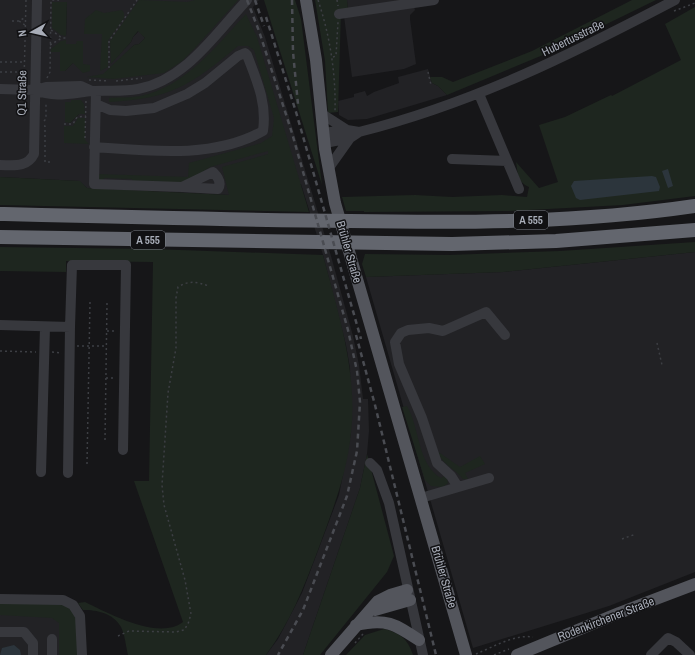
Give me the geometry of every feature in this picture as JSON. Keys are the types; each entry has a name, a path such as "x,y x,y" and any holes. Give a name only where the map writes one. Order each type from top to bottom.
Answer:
{"highway":[{"name":"A 555","path":"0,214 453,223 552,220 617,215 695,206"},
{"name":"A 555","path":"0,237 296,243 452,244 556,241 695,230"}],"main road":[{"name":"Brühler Straße","path":"306,0 316,60 328,169 335,203 466,655"},
{"name":"Rodenkirchener Straße","path":"517,655 618,613 695,584"},
{"path":"331,655 370,611 409,595"},
{"path":"356,625 370,622 386,622 397,625 419,640"}],"street":[{"name":"Q1 Straße","path":"0,164 23,165 31,161 34,154 37,0"},
{"path":"0,89 35,90 46,95 64,90 94,91 139,89 166,79 191,62 247,0"},
{"path":"339,14 434,0"},
{"name":"Hubertusstraße","path":"324,138 359,132 447,107 511,82 596,42 675,0"},
{"path":"94,147 185,151 204,150 252,137 263,131 265,119 264,102 247,55 245,54 238,56 205,83 188,94 154,108 126,111 110,110 96,104"},
{"path":"94,91 96,104 94,184 182,187"},
{"path":"479,94 519,189"},
{"path":"322,114 348,134 328,169"},
{"path":"452,159 506,161"},
{"path":"68,473 69,349 72,265 126,265 123,450"},
{"path":"458,487 451,476 437,463 422,418 399,364 395,342 401,333 408,330 429,328 443,331 486,312 505,335"},
{"path":"0,326 70,327"},
{"path":"41,472 44,327"},
{"path":"370,463 377,470 389,503 401,563 423,655"},
{"path":"421,498 489,478"},
{"path":"0,599 62,600 73,605 80,616 82,628 82,655"},
{"path":"0,632 24,632 33,643 33,655"},
{"path":"650,655 668,638 676,642 690,655"},
{"path":"52,639 52,655"}],"path":[{"path":"24,72 26,0"},
{"path":"52,0 59,0"},
{"path":"109,68 109,41 137,0"},
{"path":"318,0 332,58 336,88 336,114"},
{"path":"332,58 336,56 339,14"},
{"path":"12,21 19,21 26,17"},
{"path":"19,21 25,25"},
{"path":"51,30 62,38"},
{"path":"50,45 62,38 66,38"},
{"path":"0,62 24,62"},
{"path":"0,72 36,72"},
{"path":"428,72 431,85"},
{"path":"86,81 92,79 113,82 142,78"},
{"path":"46,99 46,119 44,119 44,126 46,126 45,162 52,162"},
{"path":"80,99 86,99 85,139"},
{"path":"64,124 73,124 77,117 86,116"},
{"path":"118,636 129,631 176,632 184,630 188,624 190,614 185,580 164,505 162,467 168,393 176,348 176,298 178,287 187,282 198,282 209,286"},
{"path":"87,464 90,302"},
{"path":"104,440 107,303"},
{"path":"657,343 662,365"},
{"path":"0,351 44,352 89,346 106,346"},
{"path":"622,538 636,534"},
{"path":"354,644 368,632"},
{"path":"473,655 507,641 528,636 535,637"}],"shaded area":[{"path":"0,0 259,0 253,7 265,37 331,256 353,336 359,365 363,399 368,399 369,431 367,454 360,488 303,655 266,655 278,639 302,593 339,495 351,433 350,368 346,345 323,255 301,184 229,195 87,188 79,181 0,177","holes":["52,2 67,2 66,36","136,5 161,46 112,68 134,45 139,44 145,38 139,31 133,37 131,42 111,63","66,41 66,44 76,44 83,41 83,64 73,63 65,71 60,71 60,52","71,100 85,114 79,114 70,123 68,122 65,103 71,102"]},
{"path":"139,0 187,2 195,0 238,0 182,61 164,73 113,79 87,77 103,74 134,45 139,44 145,38 138,31 131,42 111,64 110,41"},
{"path":"264,0 295,0 301,19 322,185"},
{"path":"315,0 347,0 348,11 341,12 338,112 328,113 325,61"},
{"path":"347,0 408,0 348,11"},
{"path":"632,0 656,0 543,55 447,95 438,86 432,83 430,77 442,77 453,82 532,51"},
{"path":"52,2 67,2 66,36 61,35 52,28"},
{"path":"414,6 415,10 410,15 410,19 416,64 404,69 352,77 344,16"},
{"path":"695,7 695,196 623,205 509,211 346,211 342,197 415,195 452,197 502,195 527,197 529,187 520,180 516,162 539,188 558,182 539,125 565,117 611,95 612,96 681,60 665,24"},
{"path":"96,10 104,13 122,10 124,13 124,18 108,41 108,67 100,71 102,34 84,34 85,19"},
{"path":"246,14 257,37 309,212 0,205 0,177 80,181 87,188 229,195 222,167 268,154 268,151 210,167 185,183 132,182 132,179 104,178 102,183 98,181 97,174 188,177 189,163 261,143 272,136 274,118 254,50 248,46 238,46 207,71 179,88 149,97 109,102 109,98 140,96 171,84 199,64"},
{"path":"66,40 66,44 76,44 77,41 83,41 83,64 90,65 90,71 83,73 73,63 65,71 60,71 60,52 51,52 51,49 61,41"},
{"path":"428,69 432,83 438,86 447,95 367,119 348,120 339,115 338,101 354,97 354,94 365,91 367,96 399,83 398,77"},
{"path":"71,100 81,100 84,104 85,114 79,114 70,123 65,122 65,102 71,102"},
{"path":"78,118 85,118 85,140 89,144 64,143 64,126 73,126"},
{"path":"668,169 673,186 668,188 662,171"},
{"path":"656,177 660,187 659,191 580,200 576,198 571,186 574,181"},
{"path":"695,242 695,252 503,272 366,277 362,264 365,254 449,255 560,251"},
{"path":"0,247 153,249 323,255 340,321 349,365 352,388 352,410 349,448 338,493 307,578 296,604 275,643 266,655 128,655 124,634 118,622 114,618 104,613 83,610 78,603 85,602 120,618 148,627 173,627 183,622 134,481 149,481 153,262 66,261 66,272 0,271"},
{"path":"695,252 695,572 609,606 473,648 366,277 503,272"},
{"path":"407,406 427,464 433,472 441,478 446,475 448,483 443,487 431,486 425,480 402,407"},
{"path":"437,451 460,467 480,456 485,464 465,473 468,479 463,479 445,463"},
{"path":"367,454 394,556 387,572 320,655 303,655 360,488"},
{"path":"0,602 65,604 77,616 80,655 59,655 59,623 52,618 0,615"},
{"path":"0,604 58,605 78,655 0,655"},
{"path":"384,629 395,632 403,638 409,645 413,655 346,655 365,635"},
{"path":"14,645 20,650 21,655 0,655 2,648"}],"railway":[{"path":"247,0 259,31 292,133 348,330 357,371 360,402 357,451 347,496 303,610 278,655"},
{"path":"255,0 264,26"},
{"path":"292,0 293,52 298,104"},
{"path":"266,17 296,112 361,339"},
{"path":"356,335 375,405 436,655"}]}
